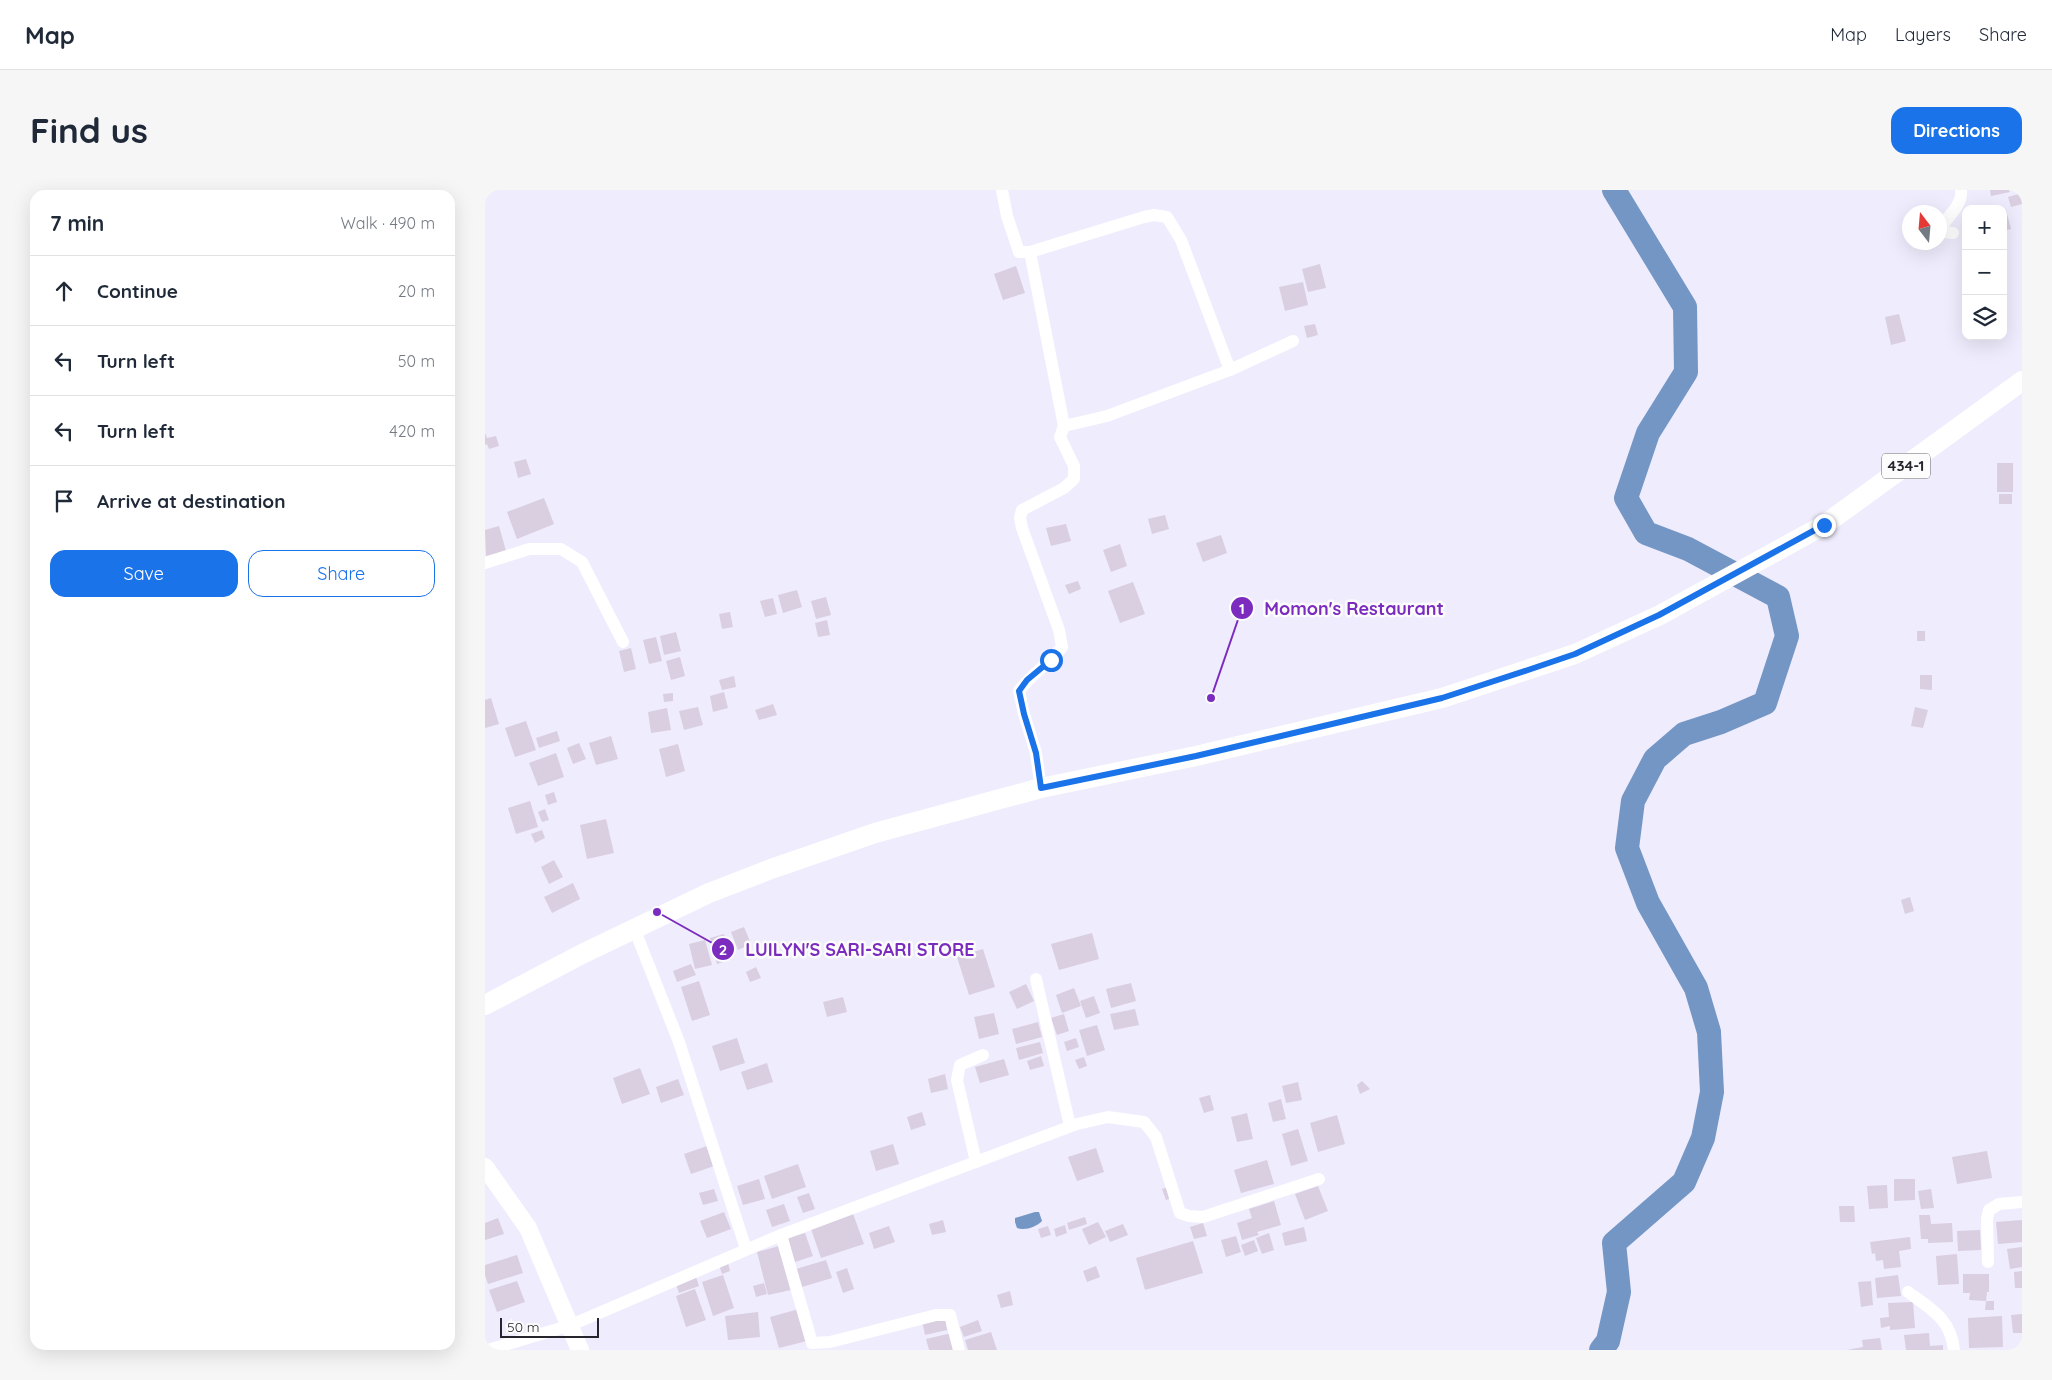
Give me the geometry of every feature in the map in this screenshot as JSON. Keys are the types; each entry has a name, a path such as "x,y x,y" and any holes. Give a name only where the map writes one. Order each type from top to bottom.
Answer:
{"main road":[{"name":"434-1","path":"485,1005 581,954 709,893 875,833 1041,788 1196,756 1442,698 1575,654 1659,615 1824,525 2022,381"}],"street":[{"path":"1002,190 1007,216 1019,252 1030,252 1144,217 1154,215 1167,217 1181,240 1231,370"},
{"path":"1953,233 1943,232 1941,227 1959,204 1962,196 1961,190"},
{"path":"1030,252 1065,426 1061,437 1074,466 1074,479 1065,488 1022,510 1020,518 1059,630 1061,647 1051,660 1027,680 1019,691 1036,753 1041,788"},
{"path":"1065,426 1081,420 1107,416 1231,370 1293,341"},
{"path":"485,563 529,549 561,550 582,562 623,642"},
{"path":"634,928 679,1042 746,1249"},
{"path":"1036,979 1070,1126"},
{"path":"977,1162 957,1080 960,1066 983,1056"},
{"path":"487,1350 571,1325 781,1235 1070,1126 1108,1117 1144,1122 1155,1137 1180,1213 1189,1216 1203,1218 1319,1179"},
{"path":"485,1167 527,1228 571,1325 580,1350"},
{"path":"1987,1262 1987,1219 1989,1210 1999,1204 2022,1202"},
{"path":"781,1235 812,1343 831,1346 937,1315 950,1315 959,1350"},
{"path":"1908,1292 1941,1317 1949,1328 1954,1350"}],"water":[{"path":"1039,1212 1042,1221 1030,1228 1017,1228 1015,1218"}],"building":[{"path":"1990,190 2009,190 2010,192 1991,196"},
{"path":"2022,193 2022,204 2011,207 2008,197"},
{"path":"2007,214 2011,229 2007,230"},
{"path":"1320,264 1326,288 1308,292 1302,269"},
{"path":"1016,266 1025,293 1003,300 994,274"},
{"path":"1303,282 1308,305 1285,311 1279,287"},
{"path":"1899,314 1906,341 1891,345 1885,317"},
{"path":"1315,324 1318,335 1307,338 1304,326"},
{"path":"485,433 487,438 496,436 499,446 489,449 487,444 485,445"},
{"path":"526,459 531,474 518,478 514,462"},
{"path":"1997,463 2013,463 2013,492 1997,492"},
{"path":"1999,494 2012,494 2012,504 1999,504"},
{"path":"544,498 554,524 517,539 507,512"},
{"path":"1165,515 1169,529 1152,534 1148,519"},
{"path":"1066,524 1071,541 1051,546 1046,528"},
{"path":"499,526 506,551 486,556 485,530"},
{"path":"1221,535 1227,553 1203,562 1196,543"},
{"path":"1120,544 1127,566 1111,572 1103,550"},
{"path":"1078,581 1081,589 1069,594 1065,585"},
{"path":"1133,582 1145,614 1120,623 1108,591"},
{"path":"797,590 802,607 783,613 778,595"},
{"path":"826,597 831,615 816,619 811,601"},
{"path":"773,598 777,614 765,617 760,601"},
{"path":"730,612 733,627 722,629 719,614"},
{"path":"827,620 830,635 818,637 815,623"},
{"path":"1917,631 1925,631 1925,641 1917,641"},
{"path":"676,632 681,651 664,655 660,636"},
{"path":"656,637 662,661 649,664 643,640"},
{"path":"631,648 636,669 624,672 619,651"},
{"path":"680,657 685,676 671,680 666,661"},
{"path":"1920,675 1932,675 1932,690 1920,689"},
{"path":"734,676 736,687 722,690 719,680"},
{"path":"724,692 728,708 713,712 710,696"},
{"path":"673,693 673,701 664,702 663,694"},
{"path":"491,698 499,724 485,728 485,700"},
{"path":"773,704 777,715 759,720 755,710"},
{"path":"698,707 703,725 684,730 679,711"},
{"path":"1915,707 1928,710 1923,728 1911,726"},
{"path":"667,708 671,730 651,733 648,712"},
{"path":"526,721 536,750 515,757 505,728"},
{"path":"557,731 560,741 539,748 536,738"},
{"path":"611,736 618,759 596,765 589,743"},
{"path":"579,743 586,759 573,764 567,748"},
{"path":"678,744 685,771 666,777 659,749"},
{"path":"556,753 564,777 538,786 529,763"},
{"path":"554,792 557,802 548,805 545,795"},
{"path":"530,801 538,827 516,834 508,808"},
{"path":"545,809 549,820 542,822 538,812"},
{"path":"606,819 614,853 587,859 580,825"},
{"path":"542,830 545,838 535,843 531,834"},
{"path":"554,860 563,877 549,884 541,867"},
{"path":"573,883 580,899 552,913 544,897"},
{"path":"1910,897 1914,911 1905,914 1901,900"},
{"path":"744,927 751,944 738,950 731,932"},
{"path":"1092,933 1099,959 1059,970 1051,944"},
{"path":"724,934 732,959 717,964 710,938"},
{"path":"705,940 712,965 695,969 689,944"},
{"path":"983,949 995,987 969,995 957,957"},
{"path":"691,964 696,975 677,982 673,971"},
{"path":"756,967 761,978 750,982 746,972"},
{"path":"699,981 710,1015 692,1021 681,987"},
{"path":"1131,983 1136,1001 1111,1008 1106,989"},
{"path":"1026,984 1034,1001 1017,1009 1009,992"},
{"path":"1074,988 1081,1006 1062,1013 1056,995"},
{"path":"1094,996 1100,1013 1086,1018 1080,1001"},
{"path":"843,997 847,1012 827,1017 823,1002"},
{"path":"1135,1009 1139,1025 1114,1030 1110,1014"},
{"path":"994,1013 999,1034 979,1039 974,1017"},
{"path":"1064,1014 1069,1031 1057,1035 1051,1018"},
{"path":"1038,1022 1042,1037 1016,1044 1012,1029"},
{"path":"1097,1025 1105,1050 1087,1056 1079,1030"},
{"path":"737,1038 745,1063 720,1071 712,1046"},
{"path":"1076,1038 1079,1047 1067,1051 1064,1042"},
{"path":"1040,1042 1043,1053 1019,1060 1016,1048"},
{"path":"1041,1056 1044,1066 1030,1070 1027,1061"},
{"path":"1084,1057 1087,1066 1079,1069 1075,1060"},
{"path":"1004,1059 1009,1075 980,1083 975,1067"},
{"path":"767,1063 773,1082 747,1090 741,1072"},
{"path":"640,1068 650,1094 622,1104 613,1078"},
{"path":"945,1074 948,1089 931,1093 928,1079"},
{"path":"678,1079 684,1095 661,1103 656,1087"},
{"path":"1362,1081 1370,1089 1360,1094 1357,1085"},
{"path":"1298,1082 1302,1100 1286,1103 1282,1086"},
{"path":"1210,1095 1214,1110 1204,1113 1199,1098"},
{"path":"1281,1099 1286,1119 1273,1122 1268,1103"},
{"path":"922,1112 926,1125 911,1130 907,1117"},
{"path":"1247,1113 1253,1139 1237,1142 1231,1117"},
{"path":"1337,1115 1345,1144 1318,1152 1310,1123"},
{"path":"1298,1129 1308,1161 1291,1166 1282,1134"},
{"path":"893,1144 899,1164 876,1171 870,1151"},
{"path":"707,1146 714,1166 691,1174 684,1154"},
{"path":"1096,1148 1104,1172 1077,1181 1068,1157"},
{"path":"1987,1151 1992,1178 1957,1184 1952,1157"},
{"path":"1267,1160 1274,1184 1241,1193 1234,1170"},
{"path":"798,1164 806,1187 772,1199 764,1176"},
{"path":"759,1179 765,1199 743,1205 737,1186"},
{"path":"1894,1179 1915,1179 1915,1200 1894,1201"},
{"path":"1887,1185 1888,1208 1869,1209 1867,1186"},
{"path":"1318,1186 1328,1211 1305,1220 1295,1194"},
{"path":"1168,1187 1172,1198 1166,1200 1162,1189"},
{"path":"714,1189 718,1201 703,1205 699,1193"},
{"path":"1931,1189 1934,1208 1921,1209 1918,1191"},
{"path":"809,1193 815,1209 803,1213 797,1197"},
{"path":"1274,1201 1281,1225 1257,1232 1259,1235 1242,1240 1237,1223 1252,1218 1249,1209"},
{"path":"784,1204 790,1221 772,1227 766,1210"},
{"path":"1839,1206 1854,1206 1855,1222 1840,1222"},
{"path":"852,1211 864,1244 821,1258 810,1226"},
{"path":"724,1212 731,1229 707,1238 700,1221"},
{"path":"1919,1215 1930,1215 1931,1224 1952,1223 1953,1242 1928,1243 1928,1239 1921,1239"},
{"path":"1085,1217 1087,1224 1069,1230 1067,1223"},
{"path":"498,1218 504,1234 485,1240 485,1223"},
{"path":"943,1220 946,1232 932,1235 929,1224"},
{"path":"2022,1220 2022,1242 1998,1244 1996,1222"},
{"path":"1098,1222 1106,1237 1089,1245 1082,1229"},
{"path":"1203,1223 1207,1236 1194,1239 1190,1227"},
{"path":"1123,1224 1128,1235 1110,1242 1105,1231"},
{"path":"1065,1225 1067,1233 1056,1237 1054,1229"},
{"path":"889,1226 895,1242 874,1249 869,1233"},
{"path":"1048,1226 1051,1235 1041,1238 1038,1229"},
{"path":"1304,1227 1307,1241 1285,1246 1282,1233"},
{"path":"1980,1230 1981,1250 1958,1251 1957,1231"},
{"path":"805,1233 813,1256 792,1263 784,1239"},
{"path":"1269,1233 1274,1250 1262,1254 1256,1238"},
{"path":"1236,1236 1241,1252 1226,1257 1221,1240"},
{"path":"1910,1237 1911,1249 1899,1251 1901,1267 1884,1269 1883,1260 1876,1261 1875,1253 1872,1254 1870,1242"},
{"path":"1254,1240 1258,1251 1245,1256 1241,1245"},
{"path":"1193,1241 1203,1273 1145,1290 1136,1258"},
{"path":"779,1246 791,1290 768,1295 757,1252"},
{"path":"2022,1247 2022,1267 2010,1269 2007,1249"},
{"path":"1957,1254 1959,1284 1938,1285 1936,1256"},
{"path":"517,1255 523,1273 488,1284 485,1275 485,1265"},
{"path":"826,1260 832,1278 802,1287 796,1269"},
{"path":"728,1263 730,1271 722,1274 719,1265"},
{"path":"1096,1266 1100,1277 1087,1282 1083,1271"},
{"path":"847,1268 854,1289 843,1293 836,1272"},
{"path":"2022,1271 2022,1288 2015,1288 2014,1272"},
{"path":"695,1274 699,1286 679,1293 675,1281"},
{"path":"1963,1274 1989,1274 1989,1292 1987,1292 1986,1301 1969,1300 1970,1293 1963,1293"},
{"path":"723,1275 734,1308 713,1316 702,1282"},
{"path":"1898,1275 1901,1296 1877,1298 1875,1278"},
{"path":"517,1281 525,1302 497,1312 489,1290"},
{"path":"1871,1281 1873,1305 1861,1307 1858,1282"},
{"path":"764,1283 767,1294 756,1297 753,1286"},
{"path":"695,1289 706,1320 686,1327 676,1296"},
{"path":"1010,1291 1013,1305 1001,1308 997,1295"},
{"path":"1986,1301 1994,1301 1994,1310 1985,1310"},
{"path":"1913,1302 1915,1328 1890,1330 1890,1326 1881,1328 1880,1318 1889,1317 1888,1303"},
{"path":"799,1309 807,1341 779,1348 770,1317"},
{"path":"758,1312 760,1337 728,1340 725,1316"},
{"path":"2022,1314 2022,1333 2013,1333 2011,1315"},
{"path":"945,1316 947,1330 925,1335 922,1321"},
{"path":"2002,1316 2003,1347 1969,1348 1968,1318"},
{"path":"978,1320 982,1331 964,1337 960,1327"},
{"path":"991,1332 997,1350 968,1350 965,1340"},
{"path":"952,1333 956,1350 929,1350 926,1339"},
{"path":"1929,1333 1930,1346 1943,1345 1943,1350 1906,1350 1904,1335"},
{"path":"1880,1338 1882,1350 1847,1350 1863,1347 1862,1340"}],"waterway":[{"path":"1601,1350 1608,1341 1619,1292 1614,1243 1684,1182 1703,1138 1712,1092 1709,1032 1696,988 1648,903 1627,848 1633,801 1655,759 1684,734 1721,722 1765,703 1787,636 1778,597 1688,549 1646,533 1626,498 1648,433 1686,372 1685,307 1614,190"}],"place":[{"name":"Momon's Restaurant","path":"1211,698"},
{"name":"LUILYN'S SARI-SARI STORE","path":"657,912"}],"route":[{"path":"1051,660 1027,680 1019,691 1036,753 1041,788 1196,756 1442,698 1528,670 1575,654 1617,636 1824,525"}]}
